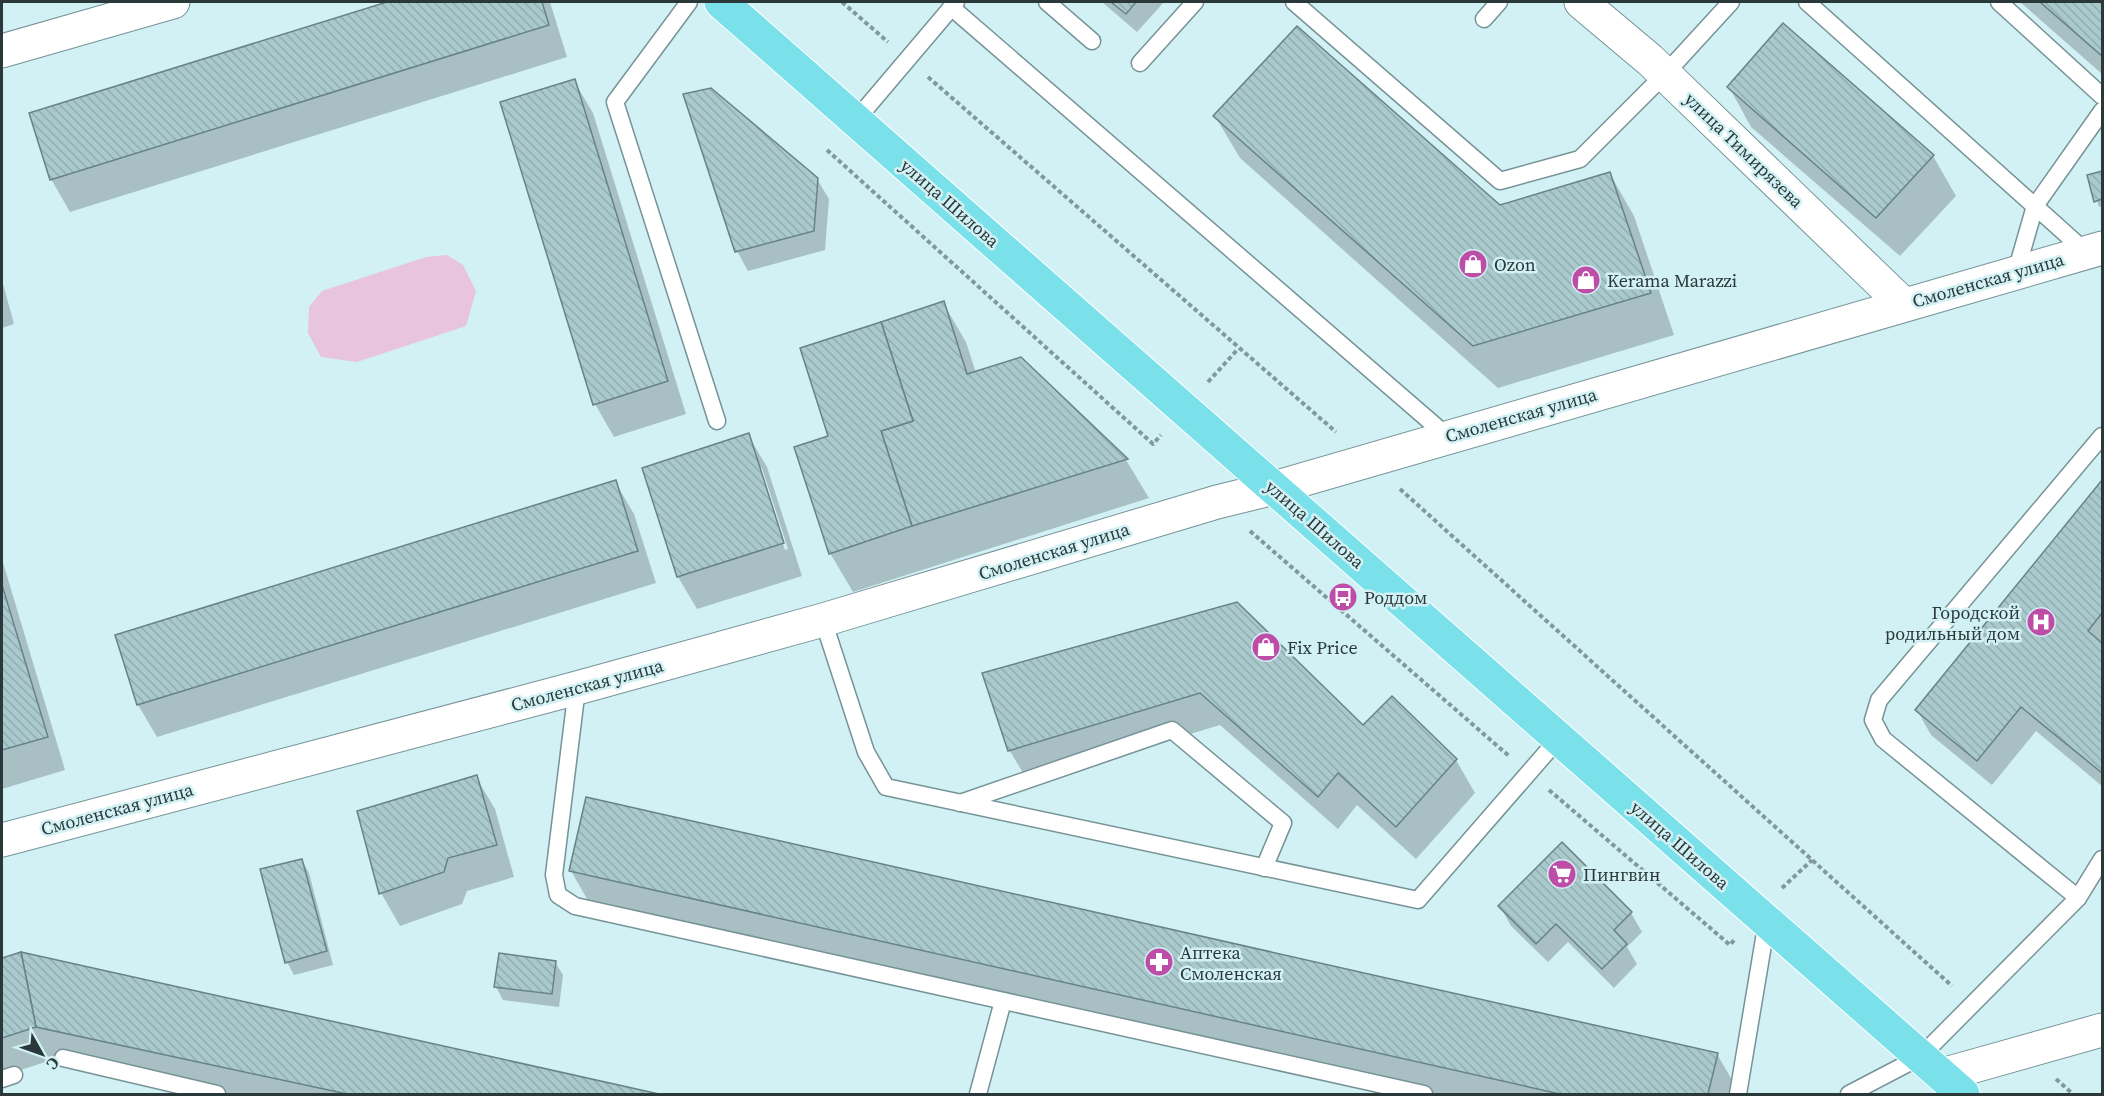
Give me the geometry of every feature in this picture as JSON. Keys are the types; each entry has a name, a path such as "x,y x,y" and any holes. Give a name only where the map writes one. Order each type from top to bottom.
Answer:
{"main road":[{"name":"улица Шилова","path":"721,2 1942,1076"}],"street":[{"path":"2,51 173,2"},
{"name":"улица Тимирязева","path":"1581,2 1665,74 1904,304"},
{"name":"Смоленская улица","path":"2,840 577,688 823,620 1217,502 1274,488 1367,459 2094,250"},
{"path":"1942,1076 2103,1030"}],"lane":[{"path":"689,2 615,102 717,422"},
{"path":"1047,2 1092,41"},
{"path":"1140,63 1195,2"},
{"path":"1294,2 1500,181 1580,159 1665,74 1731,2"},
{"path":"1484,20 1499,2"},
{"path":"1807,2 2035,206 2094,250"},
{"path":"1999,2 2103,96"},
{"path":"856,120 953,4 1447,436"},
{"path":"2016,272 2035,206 2103,111"},
{"path":"2078,898 1883,740 1873,720 1879,700 2103,436"},
{"path":"823,620 866,752 886,787 1418,900 1558,738"},
{"path":"577,688 554,875 558,895 575,906 1424,1095"},
{"path":"959,803 1172,730 1283,823 1264,868"},
{"path":"1849,1095 1942,1076 1973,1006 2078,898 2103,859"},
{"path":"1738,1095 1767,921"},
{"path":"978,1095 1003,1001"},
{"path":"63,1058 217,1095"}],"path":[{"path":"842,2 1367,459 1973,1006"},
{"path":"827,150 1153,444"},
{"path":"1243,526 1385,646"},
{"path":"2025,1052 2073,1095"}],"shaded area":[{"path":"447,255 463,265 476,291 466,326 357,362 321,357 308,333 309,307 322,291 426,257"}],"building":[{"path":"387,2 542,2 549,25 50,180 29,113"},
{"path":"1111,2 1136,2 1126,14"},
{"path":"2040,2 2102,2 2102,56"},
{"path":"1783,23 1934,155 1876,218 1727,87"},
{"path":"1297,26 1500,205 1610,172 1651,293 1473,346 1213,116"},
{"path":"575,79 668,381 593,405 500,102"},
{"path":"711,88 818,178 814,231 735,252 683,94"},
{"path":"2102,171 2102,199 2094,202 2087,175"},
{"path":"944,301 967,374 1021,357 1128,459 912,526 881,431 913,421 881,322"},
{"path":"881,322 913,421 881,431 912,526 829,554 794,447 828,436 800,348"},
{"path":"749,433 784,543 677,577 642,468"},
{"path":"616,480 638,551 137,705 115,635"},
{"name":"Городской родильный дом","path":"2102,480 2102,613 2088,631 2102,643 2102,773 2021,707 1977,761 1915,710"},
{"path":"2,585 48,737 2,750"},
{"path":"1237,602 1363,725 1392,696 1457,759 1396,827 1338,773 1318,797 1200,693 1008,751 982,673"},
{"path":"477,775 497,845 448,858 444,872 379,894 357,811"},
{"path":"586,797 1718,1053 1708,1094 1560,1094 569,871"},
{"name":"Пингвин","path":"1562,842 1632,912 1614,930 1627,944 1602,969 1556,924 1536,944 1498,906"},
{"path":"302,859 327,951 285,963 260,869"},
{"path":"21,952 659,1094 347,1094 36,1027"},
{"path":"21,952 36,1027 2,1038 2,958"},
{"path":"499,953 556,961 552,994 494,987"}],"place":[{"name":"Ozon","path":"1473,264"},
{"name":"Kerama Marazzi","path":"1586,280"},
{"name":"Роддом","path":"1343,597"},
{"name":"Городской родильный дом","path":"2041,622"},
{"name":"Fix Price","path":"1266,647"},
{"name":"Пингвин","path":"1562,874"},
{"name":"Аптека Смоленская","path":"1159,962"}]}
